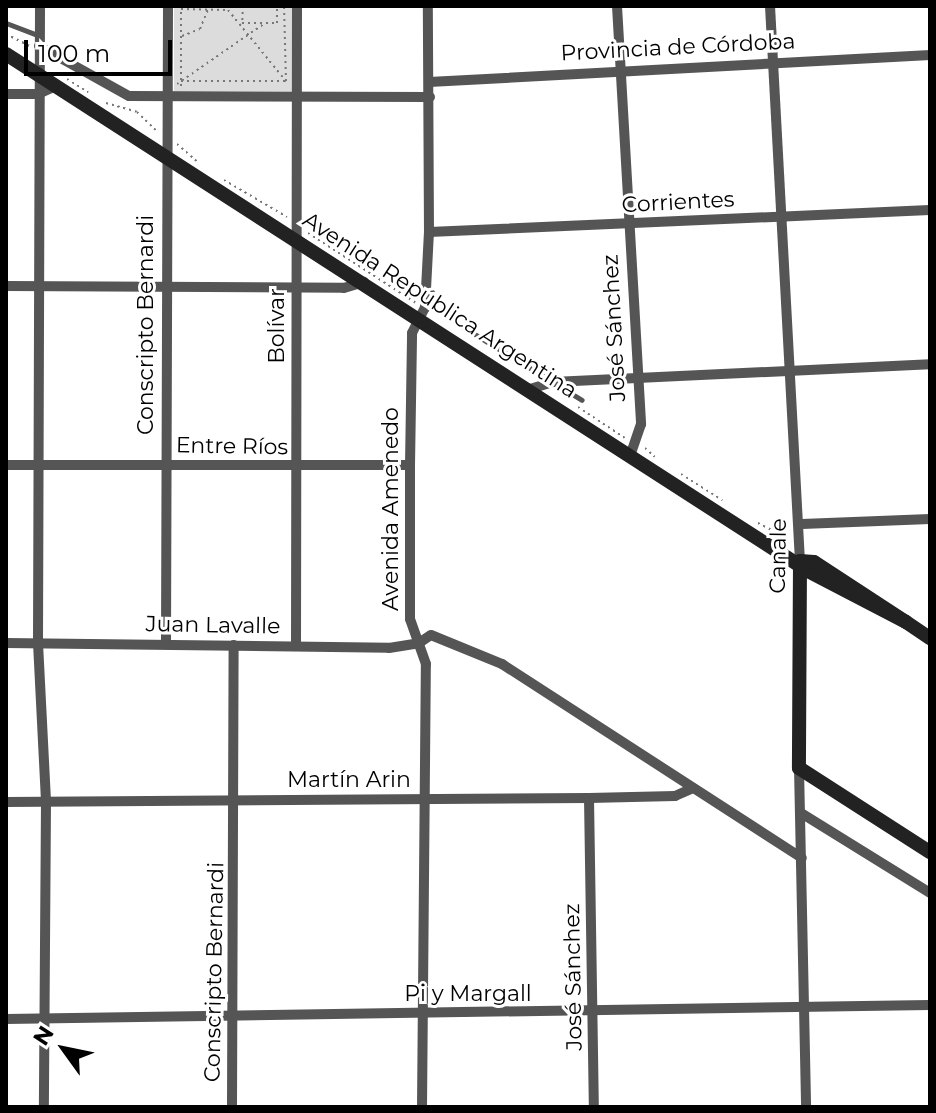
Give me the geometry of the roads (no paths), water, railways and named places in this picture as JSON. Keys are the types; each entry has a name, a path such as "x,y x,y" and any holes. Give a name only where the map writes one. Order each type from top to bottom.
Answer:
{"main road":[{"name":"Avenida República Argentina","path":"6,54 38,75 58,80 166,157 297,231 364,282 422,312 530,389 633,448 800,561 808,571 906,622 930,638"},
{"name":"Canale","path":"799,768 800,561"},
{"path":"799,768 930,852"}],"street":[{"path":"40,6 38,643 46,802 44,1107"},
{"name":"Conscripto Bernardi","path":"166,644 168,6"},
{"name":"Bolívar","path":"296,646 297,6"},
{"name":"Avenida Amenedo","path":"422,1107 426,664 410,619 410,465 412,333 422,312 429,232 428,6"},
{"name":"José Sánchez","path":"617,6 641,424 633,448"},
{"name":"Canale","path":"770,6 802,524 800,561"},
{"path":"39,44 122,95 430,97"},
{"name":"Provincia de Córdoba","path":"429,82 930,55"},
{"path":"6,94 38,94 58,80"},
{"name":"Corrientes","path":"429,232 930,210"},
{"path":"6,286 344,288 364,282"},
{"path":"530,389 551,382 930,364"},
{"name":"Entre Ríos","path":"6,465 410,465"},
{"path":"802,524 930,519"},
{"name":"Juan Lavalle","path":"6,643 389,648 419,643 431,635 495,661 691,789"},
{"name":"Conscripto Bernardi","path":"232,1107 236,800 234,645"},
{"name":"Canale","path":"799,768 806,1107"},
{"path":"691,789 802,858"},
{"name":"Martín Arin","path":"6,802 589,798 675,796 691,789"},
{"name":"José Sánchez","path":"589,798 594,1107"},
{"path":"801,813 930,893"},
{"name":"Pi y Margall","path":"6,1019 594,1013 930,1005"}],"lane":[{"path":"6,23 39,44"},
{"path":"458,324 582,400"}]}
